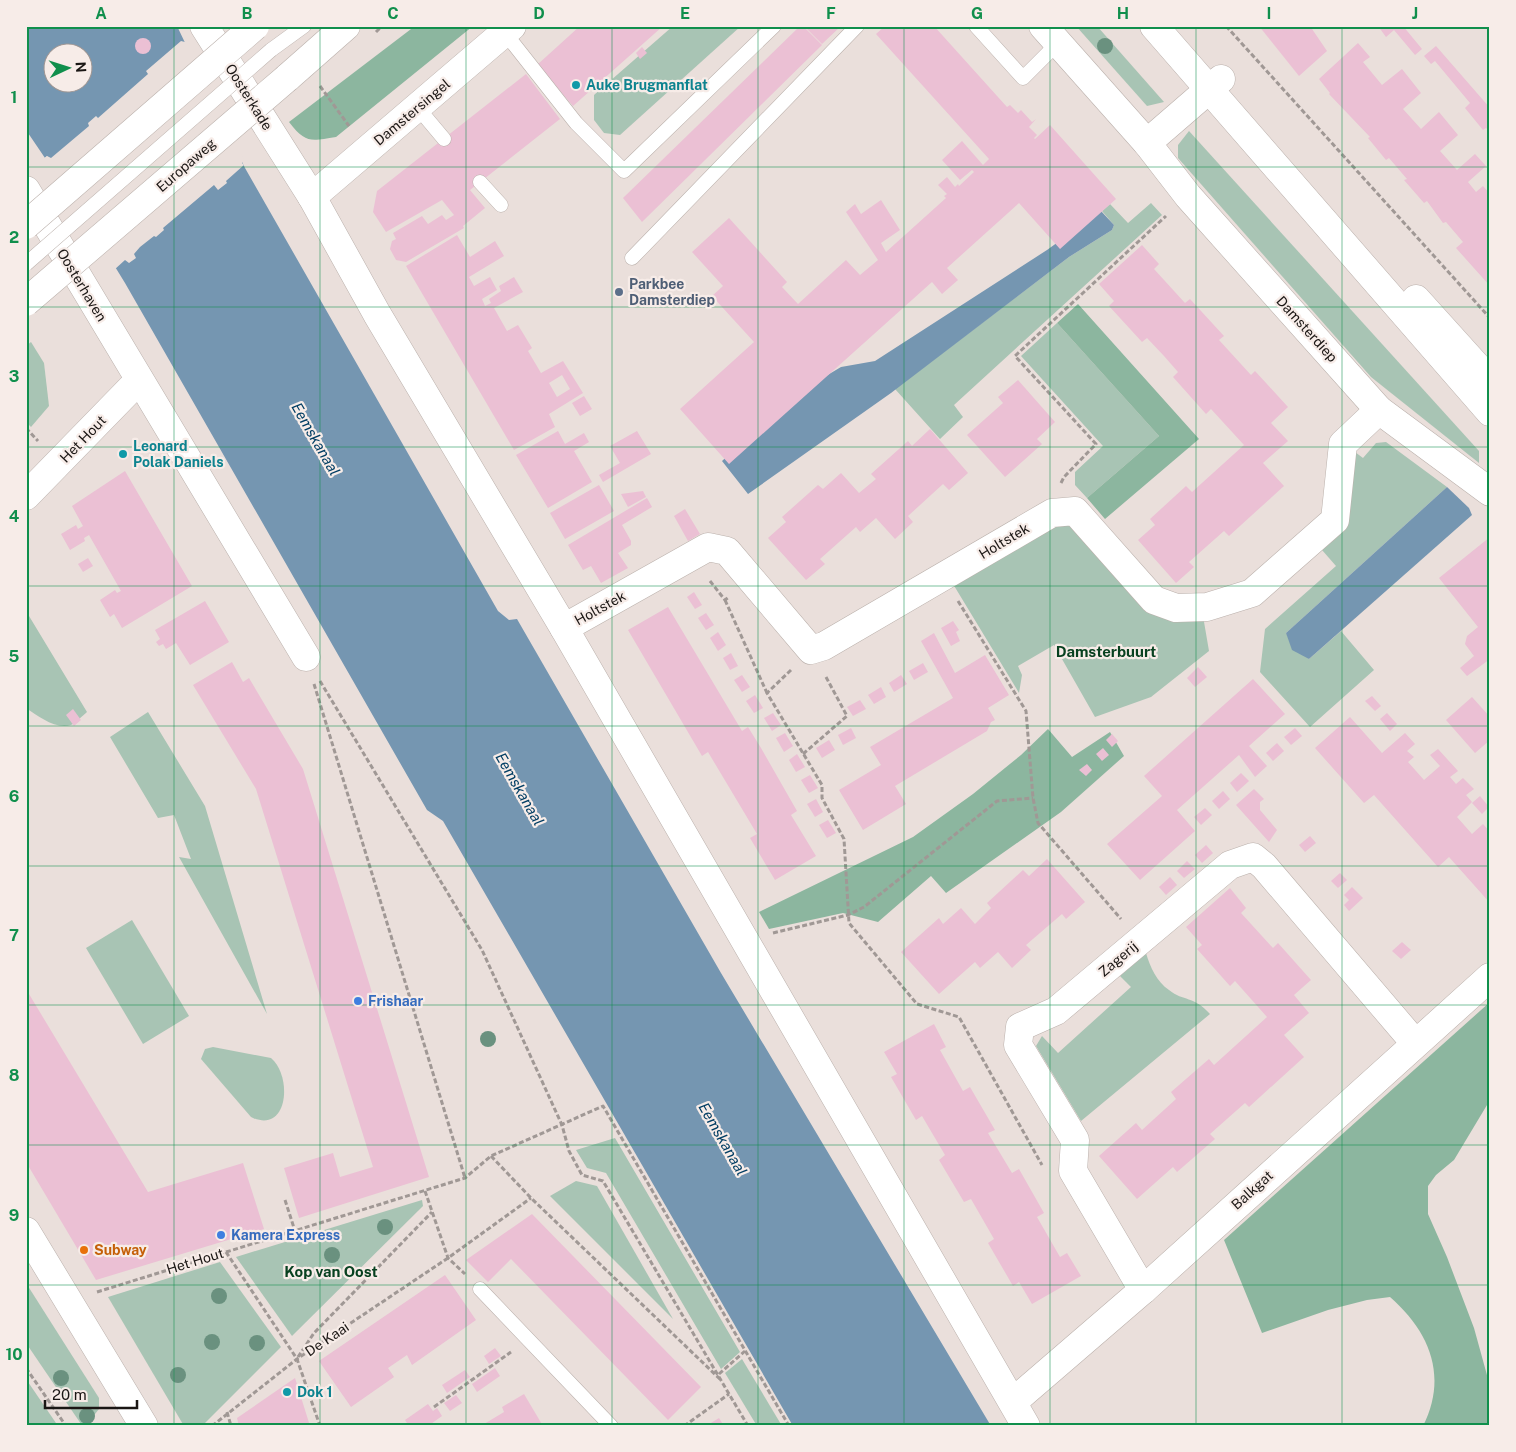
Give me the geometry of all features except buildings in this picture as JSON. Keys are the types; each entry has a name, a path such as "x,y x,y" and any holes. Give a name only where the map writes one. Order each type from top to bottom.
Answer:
{"street":[{"name":"Oosterkade","path":"204,26 312,197"},
{"path":"26,225 255,26"},
{"name":"Europaweg","path":"26,302 346,26"},
{"path":"1154,26 1215,84 1490,381"},
{"path":"1176,26 1215,84 1490,412"},
{"name":"Damstersingel","path":"312,197 509,29"},
{"name":"Damsterdiep","path":"1050,35 1147,143 1188,196 1379,410 1490,492"},
{"path":"1147,143 1215,84"},
{"name":"Oosterhaven","path":"26,190 139,380"},
{"path":"312,197 377,314 564,628 1026,1426"},
{"path":"139,380 306,657"},
{"name":"Het Hout","path":"26,496 139,380"},
{"name":"Holtstek","path":"564,628 708,547 727,551 812,650 824,646 916,590 943,578 1052,513 1075,511 1154,600 1176,608 1207,607 1252,593 1335,520 1343,444 1379,410"},
{"name":"Zagerij","path":"1143,1290 1073,1171 1075,1140 1018,1045 1020,1027 1056,1011 1230,865 1253,857 1264,866 1415,1043"},
{"name":"Balkgat","path":"1013,1402 1143,1290 1490,977"},
{"path":"26,1231 136,1422"}],"lane":[{"path":"271,50 286,26"},
{"path":"26,264 271,50 304,26"},
{"path":"509,29 576,123 624,171 774,26"},
{"path":"632,258 857,26"},
{"path":"976,26 1023,78 1050,35"},
{"path":"418,108 444,139"},
{"path":"480,182 501,205"},
{"path":"480,1289 611,1426"}],"path":[{"path":"1226,26 1490,318"},
{"path":"315,80 367,151"},
{"path":"1052,513 1064,477 1096,444 1015,356 1188,196"},
{"path":"725,600 749,578"},
{"path":"943,578 1026,711 1033,798 1038,823 1139,941"},
{"path":"708,579 725,600 768,693 822,786 822,798 844,839 849,923 917,1004 959,1017 1045,1171"},
{"path":"768,693 812,650 847,716 803,754"},
{"path":"306,657 482,950 562,1125 569,1151 582,1176 603,1180 748,1426"},
{"path":"306,657 465,1178 491,1156 603,1106 789,1426"},
{"path":"748,946 772,933 848,915 864,907 998,801 1033,798"},
{"path":"491,1156 531,1198 724,1383"},
{"name":"Het Hout","path":"68,1302 104,1289 465,1178"},
{"path":"424,1191 448,1258 480,1289"},
{"name":"De Kaai","path":"212,1426 227,1412 297,1359 448,1258 531,1198"},
{"path":"285,1200 295,1231"},
{"path":"297,1359 314,1333 432,1212"},
{"path":"226,1252 297,1359 320,1426"},
{"path":"434,1407 529,1340"},
{"path":"719,1374 745,1351"},
{"path":"26,1368 66,1426"},
{"path":"684,1426 729,1394"},
{"path":"227,1412 232,1426"}],"green space":[{"path":"415,26 473,26 336,137 310,139 300,134 289,122"},
{"path":"673,26 741,26 620,135 604,133 594,120 594,95"},
{"path":"1076,26 1097,26 1164,102 1147,106"},
{"path":"1189,131 1479,451 1479,463 1371,377 1178,158 1178,145"},
{"path":"1151,203 1162,215 954,405 963,417 940,439 895,389 1069,257 1112,230 1114,225 1102,211 1110,204 1128,223"},
{"path":"1078,304 1199,439 1105,519 1087,498 1159,436 1057,323"},
{"path":"1057,323 1159,436 1087,498 1075,485 1075,472 1103,446 1021,356"},
{"path":"31,342 44,363 49,406 31,427 26,422 26,346"},
{"path":"1386,442 1447,487 1286,633 1309,659 1341,631 1374,670 1310,727 1260,672 1265,629 1336,566 1322,550 1346,524 1355,452 1363,458 1376,443"},
{"path":"1056,523 1067,523 1108,566 1203,616 1209,651 1151,697 1095,717 1054,645 1018,666 1022,675 1019,693 953,584"},
{"path":"26,611 87,712 71,725 59,726 53,724 26,708"},
{"path":"148,712 205,806 267,1014 179,857 191,859 174,815 158,818 110,737"},
{"path":"1048,729 1072,757 1110,732 1124,756 1061,812 946,893 931,876 878,922 843,913 769,929 759,912 913,837 973,794 1021,755"},
{"path":"132,920 189,1016 143,1044 86,948"},
{"path":"1146,953 1154,974 1165,987 1174,994 1199,1004 1210,1014 1081,1121 1036,1046 1042,1036 1058,1053 1131,987 1120,976"},
{"path":"1490,1002 1490,1106 1487,1105 1454,1160 1436,1175 1428,1186 1428,1214 1447,1257 1474,1328 1490,1386 1490,1426 1423,1426 1434,1390 1434,1372 1431,1356 1425,1340 1416,1325 1390,1297 1367,1300 1328,1310 1262,1333 1224,1240"},
{"path":"213,1047 271,1058 278,1067 284,1090 283,1101 279,1111 273,1118 263,1120 251,1117 201,1059 205,1049"},
{"path":"615,1138 740,1352 721,1369 606,1173 587,1168 576,1150"},
{"path":"576,1181 597,1186 673,1319 550,1196"},
{"path":"422,1200 423,1206 292,1336 236,1257"},
{"path":"220,1262 281,1347 202,1426 184,1426 108,1297"},
{"path":"26,1283 99,1398 99,1409 87,1424 81,1424 26,1343"},
{"path":"742,1359 782,1426 757,1426 725,1373"},
{"path":"26,1379 58,1426 26,1426"}],"water":[{"name":"Eemskanaal","path":"26,26 177,26 245,168 498,611 509,620 517,619 721,973 991,1426 793,1426 443,821 427,810 125,283 47,156 45,158 26,130"},
{"path":"1101,211 1114,225 1112,230 1069,257 891,393 748,494 722,461 794,395 841,367 875,361 1047,250"},
{"path":"1447,487 1469,508 1472,515 1309,659 1292,650 1286,633"}],"pier":[{"path":"188,40 244,160 242,163 244,165 226,181 227,183 218,190 214,185 163,228 164,230 156,237 154,236 140,247 134,254 136,258 129,263 125,260 114,270 47,159 43,159 47,156 51,158 89,126 88,123 96,116 98,118 148,74 146,71 181,41 185,42"}],"place":[{"name":"Auke Brugmanflat","path":"576,85"},
{"name":"Parkbee Damsterdiep","path":"619,292"},
{"name":"Leonard Polak Daniels","path":"123,454"},
{"name":"Frishaar","path":"358,1001"},
{"name":"Kamera Express","path":"221,1235"},
{"name":"Subway","path":"84,1250"},
{"name":"Dok 1","path":"287,1392"}],"district":[{"name":"Damsterbuurt","path":"1106,651"},
{"name":"Kop van Oost","path":"331,1271"}]}
